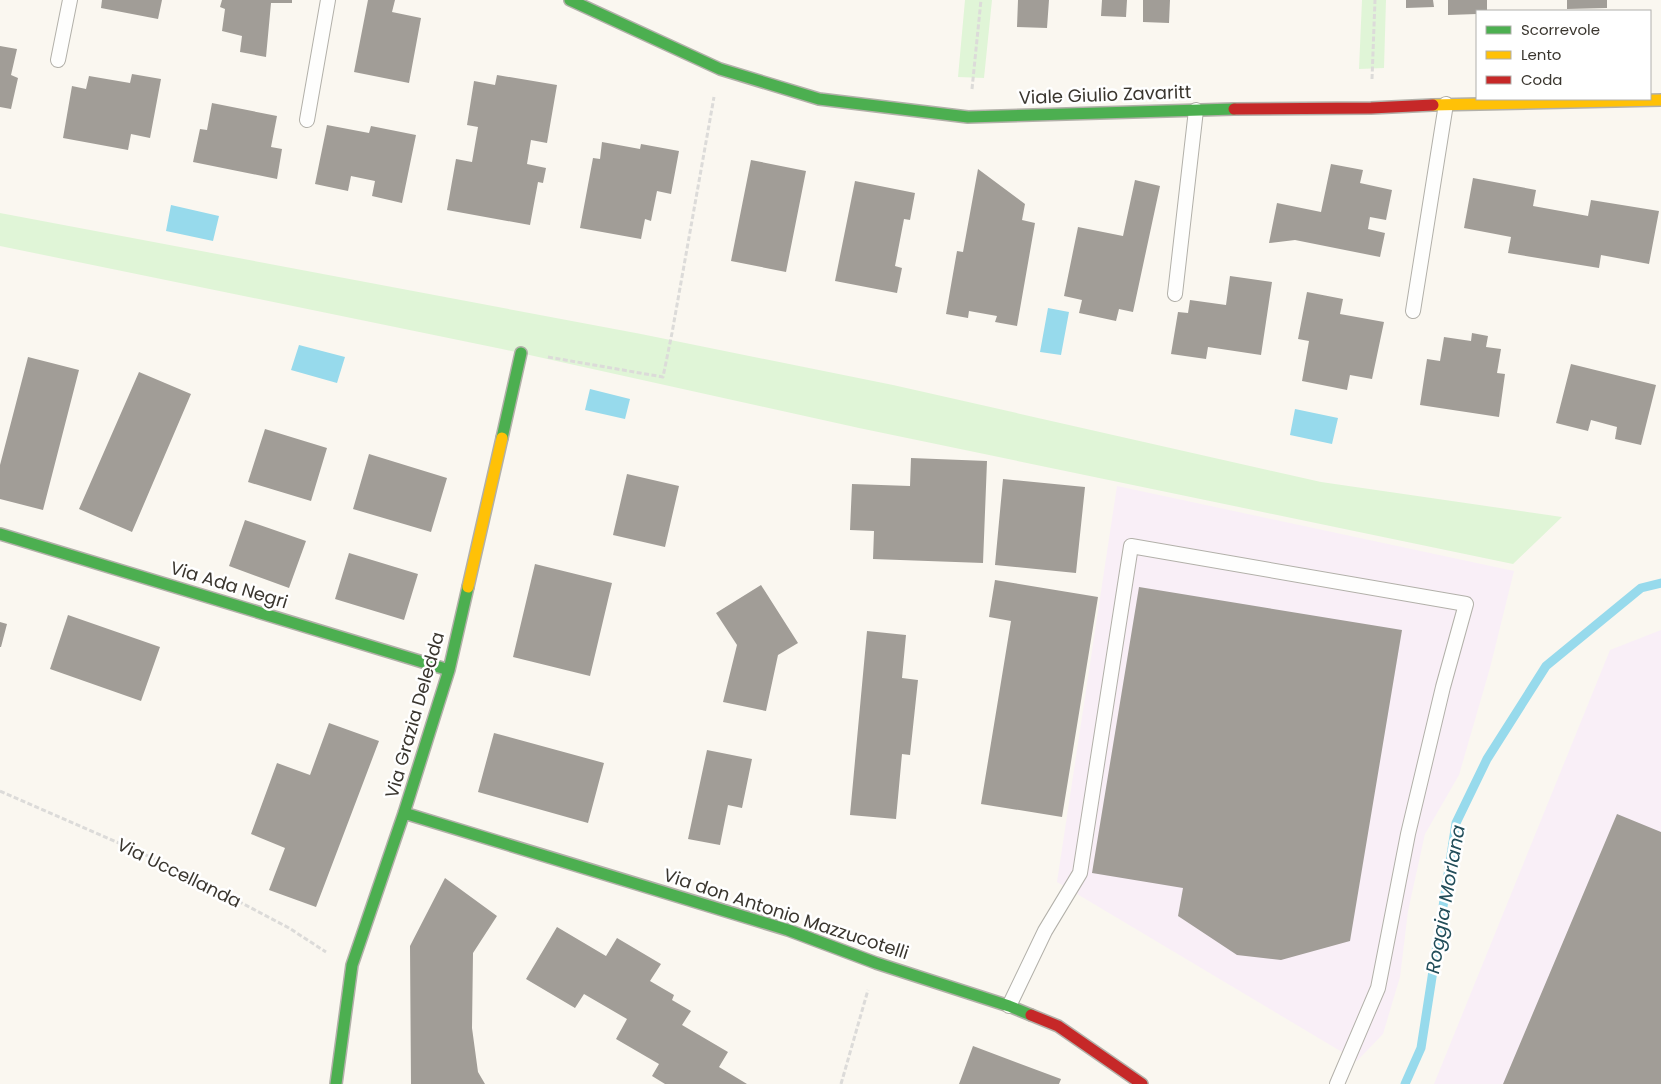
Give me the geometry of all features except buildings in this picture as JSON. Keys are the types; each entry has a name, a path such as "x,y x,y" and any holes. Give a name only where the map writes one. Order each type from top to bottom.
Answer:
{"street":[{"name":"Viale Giulio Zavaritt","path":"570,0 720,69 819,99 968,117 1661,100"},
{"name":"Via Grazia Deledda","path":"336,1084 352,964 404,813 449,670 521,352"},
{"name":"Via Ada Negri","path":"0,534 449,670"},
{"name":"Via don Antonio Mazzucotelli","path":"404,813 788,930 876,963 1009,1006 1058,1026 1142,1084"}],"lane":[{"path":"58,60 70,0"},
{"path":"307,120 328,0"},
{"path":"1413,311 1446,104"},
{"path":"1175,294 1196,110"},
{"path":"1009,1006 1045,930 1080,873 1131,546 1466,604 1442,687 1408,834 1378,988 1337,1084"}],"path":[{"path":"968,117 980,0"},
{"path":"1371,108 1375,0"},
{"path":"521,352 663,377 720,69"},
{"name":"Via Uccellanda","path":"0,791 155,859 202,882 289,928 323,951 352,964"},
{"path":"841,1084 876,963"}],"shaded area":[{"path":"1117,486 1514,571 1490,668 1459,775 1425,834 1408,911 1400,977 1383,1034 1357,1061 1057,882"},
{"path":"1661,630 1661,1084 1434,1084 1610,650"}],"green space":[{"path":"965,0 992,0 984,78 958,77"},
{"path":"1362,0 1386,0 1384,68 1359,69"},
{"path":"0,213 641,334 893,385 1321,482 1562,517 1513,564 859,428 502,349 0,246"}],"water":[{"path":"171,205 219,216 213,241 166,231"},
{"path":"1048,308 1069,312 1061,355 1040,352"},
{"path":"299,345 345,357 337,383 291,370"},
{"path":"590,389 630,399 625,419 585,410"},
{"path":"1295,409 1338,418 1332,444 1290,435"}],"waterway":[{"name":"Roggia Morlana","path":"1405,1084 1421,1048 1456,823 1487,759 1546,666 1641,588 1661,583"}],"traffic: fast":[{"path":"570,0 720,69 819,99 968,117 1234,109"},
{"path":"502,438 521,353"},
{"path":"0,534 449,670"},
{"path":"336,1084 352,965 404,813 449,670 468,587"},
{"path":"404,813 788,930 876,963 1009,1006 1031,1015"}],"traffic: slow":[{"path":"1433,105 1661,100"},
{"path":"468,587 502,438"}],"traffic: jam":[{"path":"1234,109 1371,108 1433,105"},
{"path":"1031,1015 1058,1026 1142,1084"}]}
